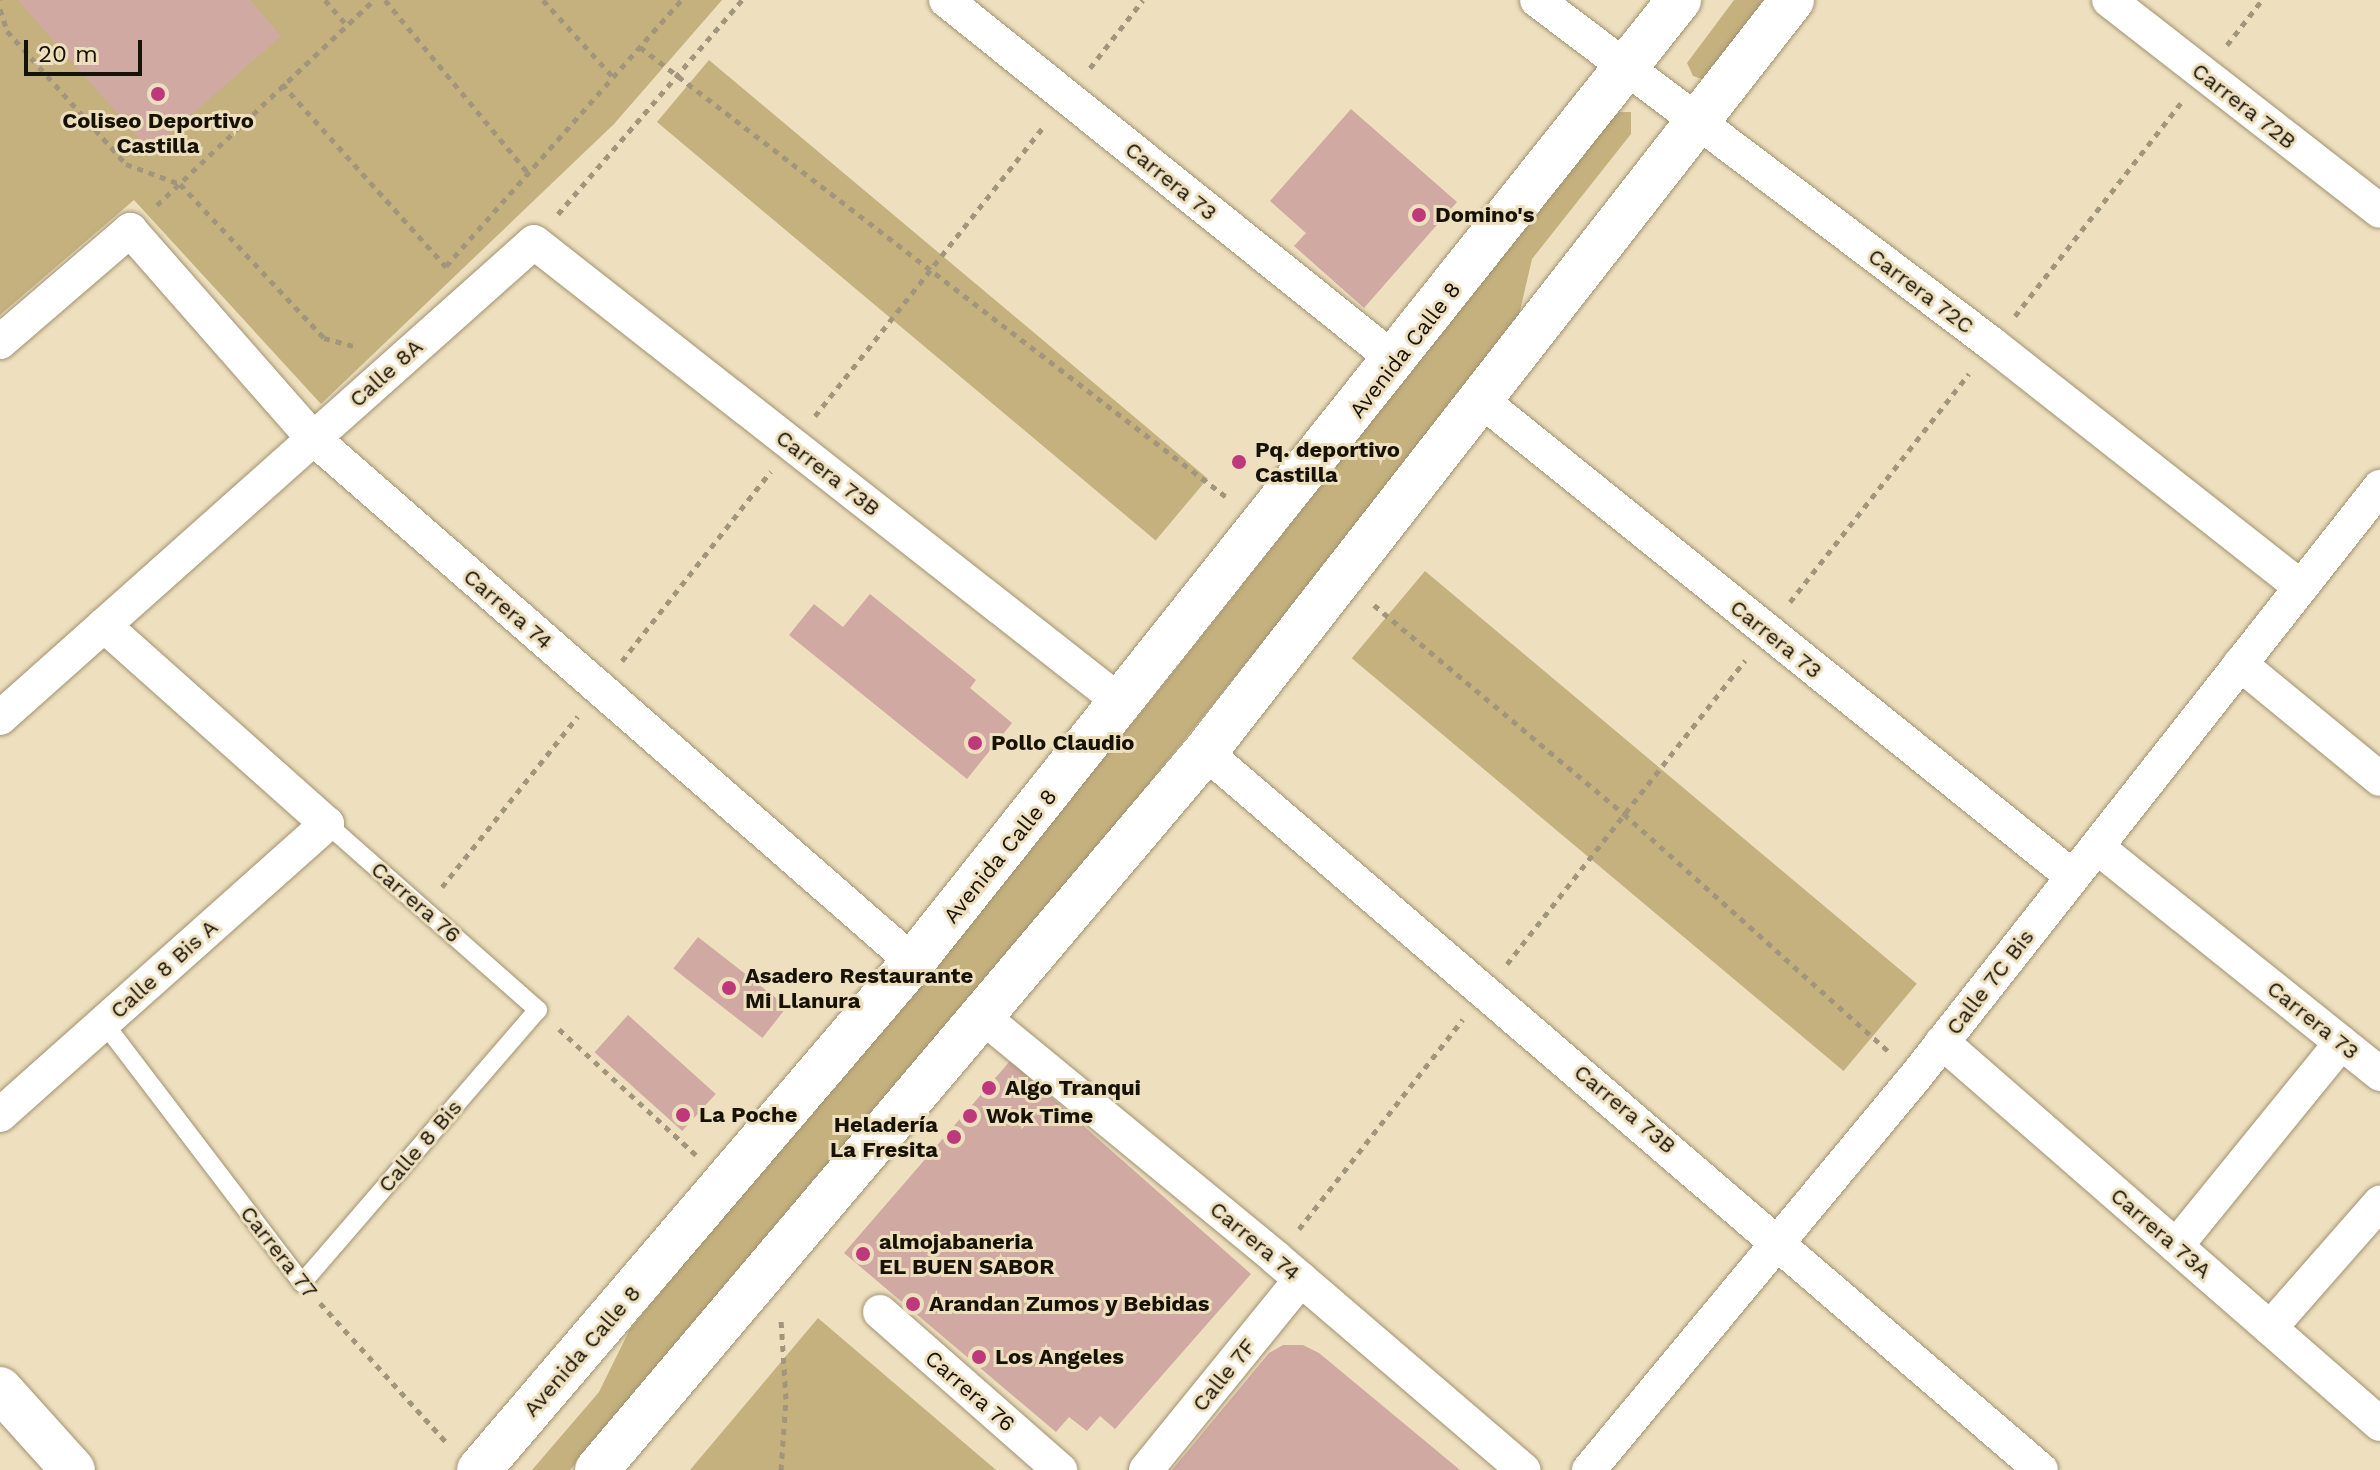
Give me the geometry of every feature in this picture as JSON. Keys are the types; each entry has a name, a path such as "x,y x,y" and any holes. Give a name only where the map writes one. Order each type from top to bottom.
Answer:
{"street":[{"name":"Carrera 73","path":"946,0 1396,361"},
{"name":"Carrera 72C","path":"1537,0 2301,587"},
{"name":"Avenida Calle 8","path":"466,1460 725,1182 913,962 1123,704 1679,0"},
{"path":"597,1470 1205,752 1699,124 1792,0"},
{"name":"Carrera 72B","path":"2109,0 2380,211"},
{"path":"0,342 130,230"},
{"name":"Carrera 74","path":"130,230 313,438 913,962"},
{"name":"Calle 8A","path":"0,718 534,242"},
{"name":"Carrera 73B","path":"534,242 1123,704"},
{"name":"Carrera 73","path":"1481,400 2073,877"},
{"name":"Calle 7C Bis","path":"1589,1470 1916,1076 2380,487"},
{"name":"Carrera 76","path":"104,625 327,824"},
{"path":"2240,664 2380,779"},
{"name":"Carrera 73B","path":"1205,752 1781,1242 2041,1470"},
{"name":"Calle 8 Bis A","path":"0,1115 327,824"},
{"name":"Carrera 73","path":"2097,847 2380,1074"},
{"name":"Carrera 74","path":"983,1017 1301,1279 1523,1470"},
{"name":"Carrera 73A","path":"1942,1042 2379,1421"},
{"path":"2176,1246 2341,1043"},
{"path":"2270,1328 2380,1203"},
{"name":"Calle 7F","path":"1146,1470 1301,1279"},
{"name":"Carrera 76","path":"880,1312 1060,1470"},
{"path":"0,1389 62,1466"}],"lane":[{"name":"Carrera 76","path":"327,824 538,1010"},
{"name":"Calle 8 Bis","path":"302,1283 538,1010"},
{"name":"Carrera 77","path":"104,1023 302,1283"}],"path":[{"path":"325,0 346,24"},
{"path":"130,230 374,0"},
{"path":"385,0 528,173"},
{"path":"543,0 613,77"},
{"path":"436,278 681,0"},
{"path":"534,242 742,0"},
{"path":"0,9 7,31 126,164 180,184 324,338 350,348 366,346"},
{"path":"640,47 1233,502"},
{"path":"282,84 446,267"},
{"path":"1364,597 1624,814 1916,1076"},
{"path":"538,1010 725,1182"},
{"name":"Carrera 77","path":"302,1283 466,1460"},
{"path":"780,1314 786,1399 781,1470"}],"shaded area":[{"path":"0,0 722,0 614,124 321,404 134,200 0,315"},
{"path":"1734,0 1770,0 1720,69 1702,79 1693,76 1687,63"},
{"path":"709,60 1208,478 1156,541 657,122"},
{"path":"1617,112 1631,112 1631,134 1532,259 1516,328 1100,844 570,1470 532,1470 599,1392 630,1329 1144,709"},
{"path":"1425,571 1917,984 1844,1071 1352,658"},
{"path":"818,1318 996,1470 690,1470"}],"building":[{"name":"Coliseo Deportivo Castilla","path":"18,0 250,0 281,36 150,151"},
{"path":"1351,109 1457,202 1364,308 1294,246 1306,233 1270,201"},
{"path":"870,594 976,680 970,688 1012,723 967,779 789,635 814,604 843,627"},
{"name":"Asadero Restaurante Mi Llanura","path":"698,937 787,1007 762,1038 673,969"},
{"path":"628,1015 716,1094 682,1131 595,1052"},
{"path":"1010,1061 1251,1274 1115,1429 1100,1416 1087,1431 1069,1417 1056,1432 844,1253"},
{"path":"1283,1345 1303,1345 1319,1353 1460,1470 1172,1470 1269,1353"}],"place":[{"name":"Coliseo Deportivo Castilla","path":"158,94"},
{"name":"Domino's","path":"1419,215"},
{"name":"Pq. deportivo Castilla","path":"1239,462"},
{"name":"Pollo Claudio","path":"975,743"},
{"name":"Asadero Restaurante Mi Llanura","path":"729,988"},
{"name":"Algo Tranqui","path":"989,1088"},
{"name":"La Poche","path":"683,1115"},
{"name":"Wok Time","path":"970,1116"},
{"name":"Heladería La Fresita","path":"954,1137"},
{"name":"almojabaneria EL BUEN SABOR","path":"863,1254"},
{"name":"Arandan Zumos y Bebidas","path":"913,1304"},
{"name":"Los Angeles","path":"979,1357"}]}
